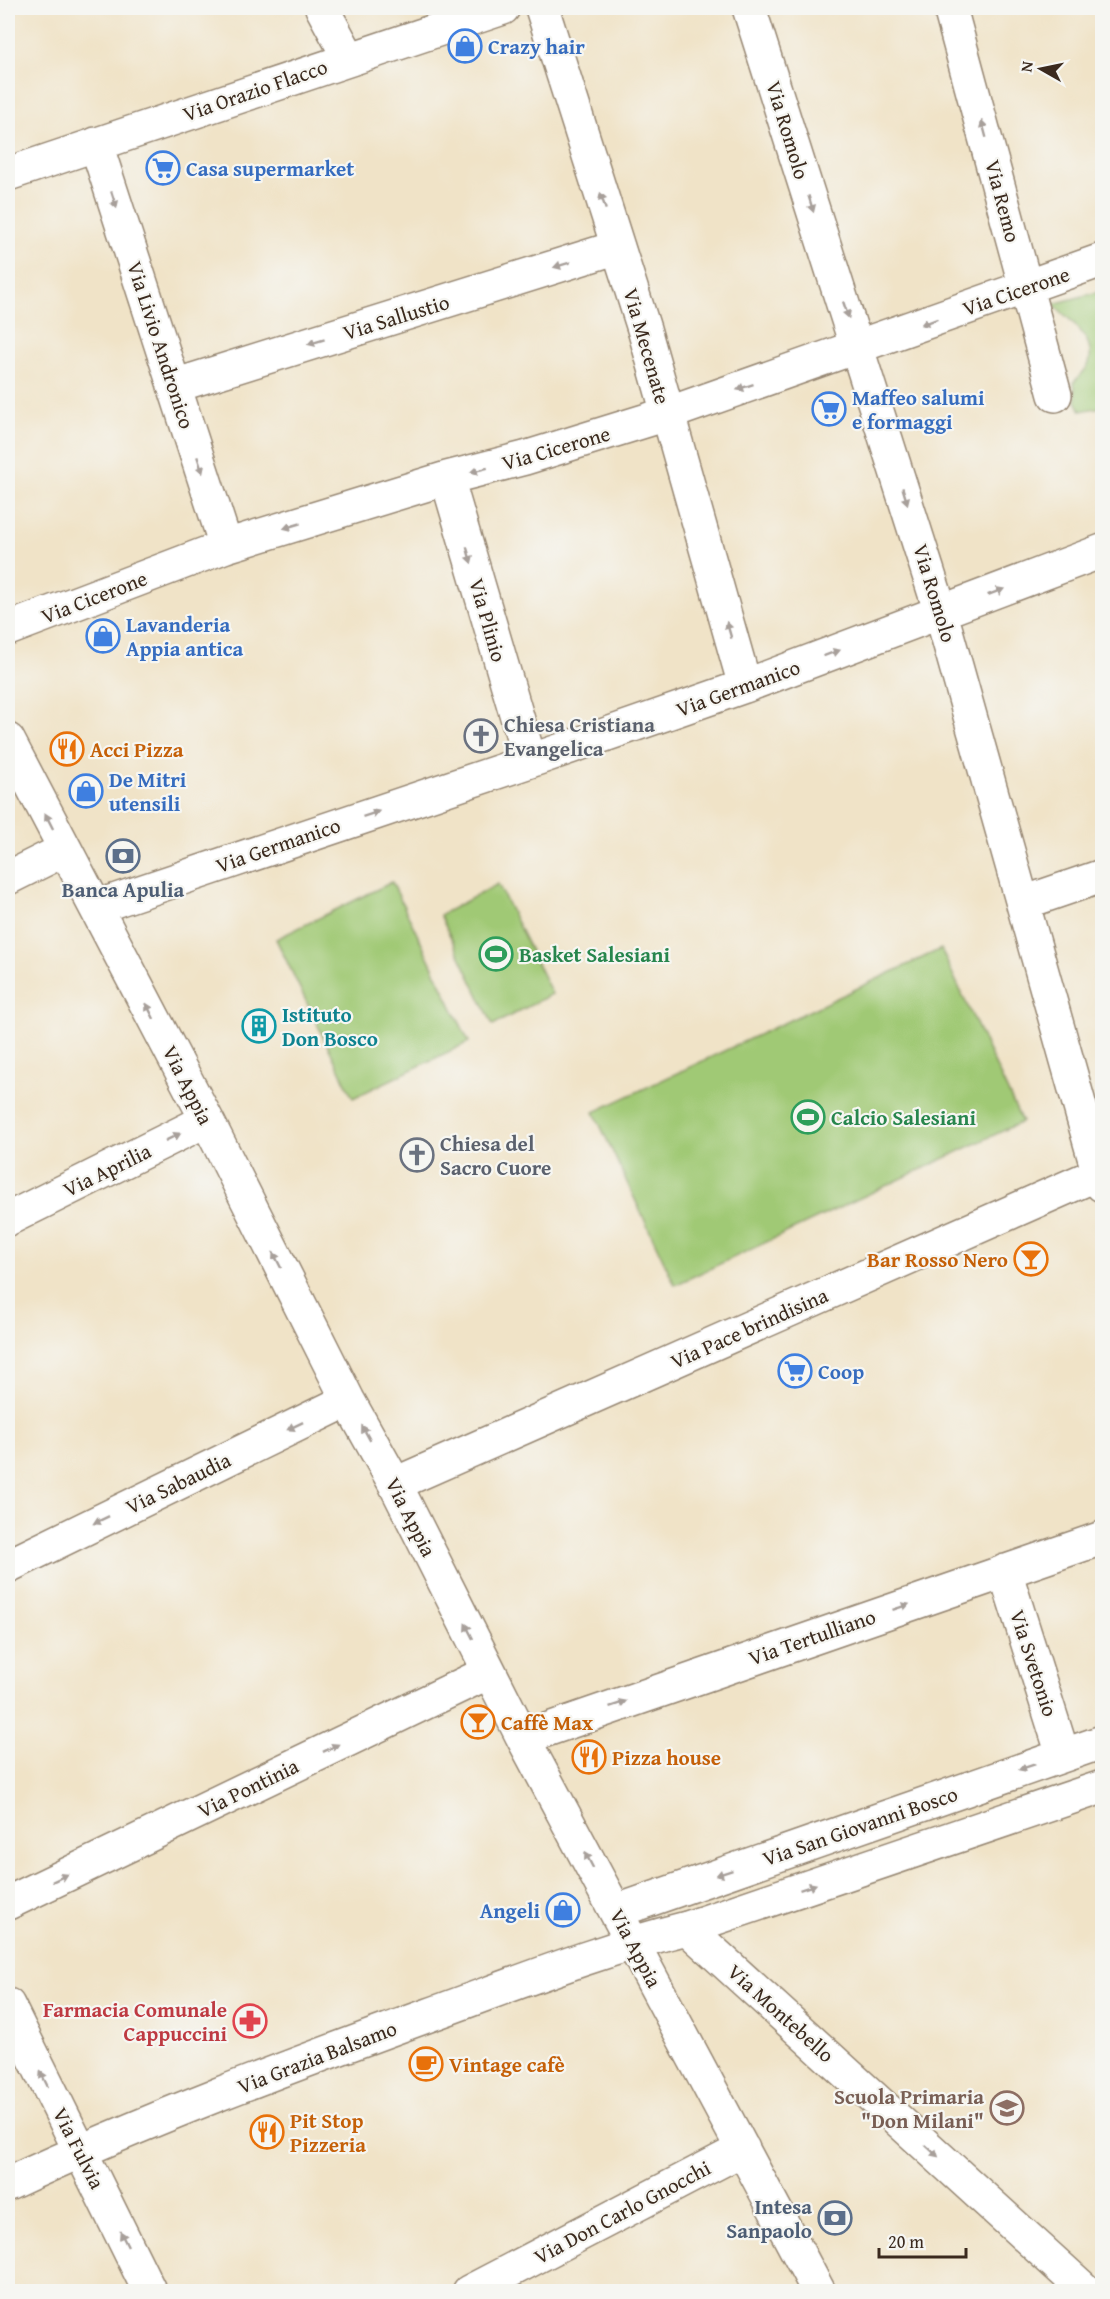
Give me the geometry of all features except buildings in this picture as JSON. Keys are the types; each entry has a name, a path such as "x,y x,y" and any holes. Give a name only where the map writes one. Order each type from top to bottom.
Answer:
{"street":[{"path":"322,8 349,58"},
{"name":"Via Orazio Flacco","path":"8,174 503,8"},
{"name":"Via Mecenate","path":"542,8 644,329 745,686"},
{"name":"Via Romolo","path":"749,8 942,613 1101,1177"},
{"name":"Via Remo","path":"950,8 1055,395"},
{"name":"Via Livio Andronico","path":"96,144 226,546"},
{"name":"Via Sallustio","path":"174,386 618,247"},
{"name":"Via Cicerone","path":"8,629 226,546 667,414 1102,260"},
{"name":"Via Plinio","path":"447,478 530,761"},
{"name":"Via Germanico","path":"96,907 745,686 1102,551"},
{"name":"Via Appia","path":"8,740 207,1120 348,1400 395,1484 523,1738 819,2292"},
{"path":"8,878 64,850"},
{"path":"1023,903 1102,876"},
{"name":"Via Aprilia","path":"8,1219 207,1120"},
{"name":"Via Pace brindisina","path":"395,1484 1101,1177"},
{"name":"Via Sabaudia","path":"8,1566 348,1400"},
{"name":"Via Tertulliano","path":"523,1738 1102,1538"},
{"name":"Via Svetonio","path":"1005,1571 1063,1755"},
{"name":"Via Pontinia","path":"8,1903 489,1672"},
{"name":"Via San Giovanni Bosco","path":"617,1911 1102,1742"},
{"name":"Via San Giovanni Bosco","path":"632,1942 687,1928 1102,1787"},
{"name":"Via Montebello","path":"687,1928 1087,2292"},
{"name":"Via Grazia Balsamo","path":"8,2184 79,2151 281,2069 632,1942"},
{"name":"Via Fulvia","path":"8,2005 150,2292"},
{"name":"Via Don Carlo Gnocchi","path":"469,2292 743,2148"}],"green space":[{"path":"1102,291 1102,407 1081,411 1076,401 1074,382 1088,366 1089,345 1080,330 1053,304"},
{"path":"392,882 469,1042 353,1098 276,939"},
{"name":"Basket Salesiani","path":"498,884 552,994 493,1025 440,915"},
{"name":"Calcio Salesiani","path":"941,949 1022,1122 675,1285 594,1112"}],"place":[{"name":"Crazy hair","path":"465,46"},
{"name":"Casa supermarket","path":"163,168"},
{"name":"Maffeo salumi e formaggi","path":"829,409"},
{"name":"Lavanderia Appia antica","path":"103,636"},
{"name":"Chiesa Cristiana Evangelica","path":"481,736"},
{"name":"Acci Pizza","path":"67,749"},
{"name":"De Mitri utensili","path":"86,791"},
{"name":"Banca Apulia","path":"123,856"},
{"name":"Basket Salesiani","path":"496,954"},
{"name":"Istituto Don Bosco","path":"259,1026"},
{"name":"Calcio Salesiani","path":"808,1117"},
{"name":"Chiesa del Sacro Cuore","path":"417,1155"},
{"name":"Bar Rosso Nero","path":"1031,1259"},
{"name":"Coop","path":"795,1371"},
{"name":"Caffè Max","path":"478,1722"},
{"name":"Pizza house","path":"589,1757"},
{"name":"Angeli","path":"563,1910"},
{"name":"Farmacia Comunale Cappuccini","path":"250,2021"},
{"name":"Vintage cafè","path":"426,2064"},
{"name":"Scuola Primaria \"Don Milani\"","path":"1007,2108"},
{"name":"Pit Stop Pizzeria","path":"267,2132"},
{"name":"Intesa Sanpaolo","path":"835,2218"}]}
